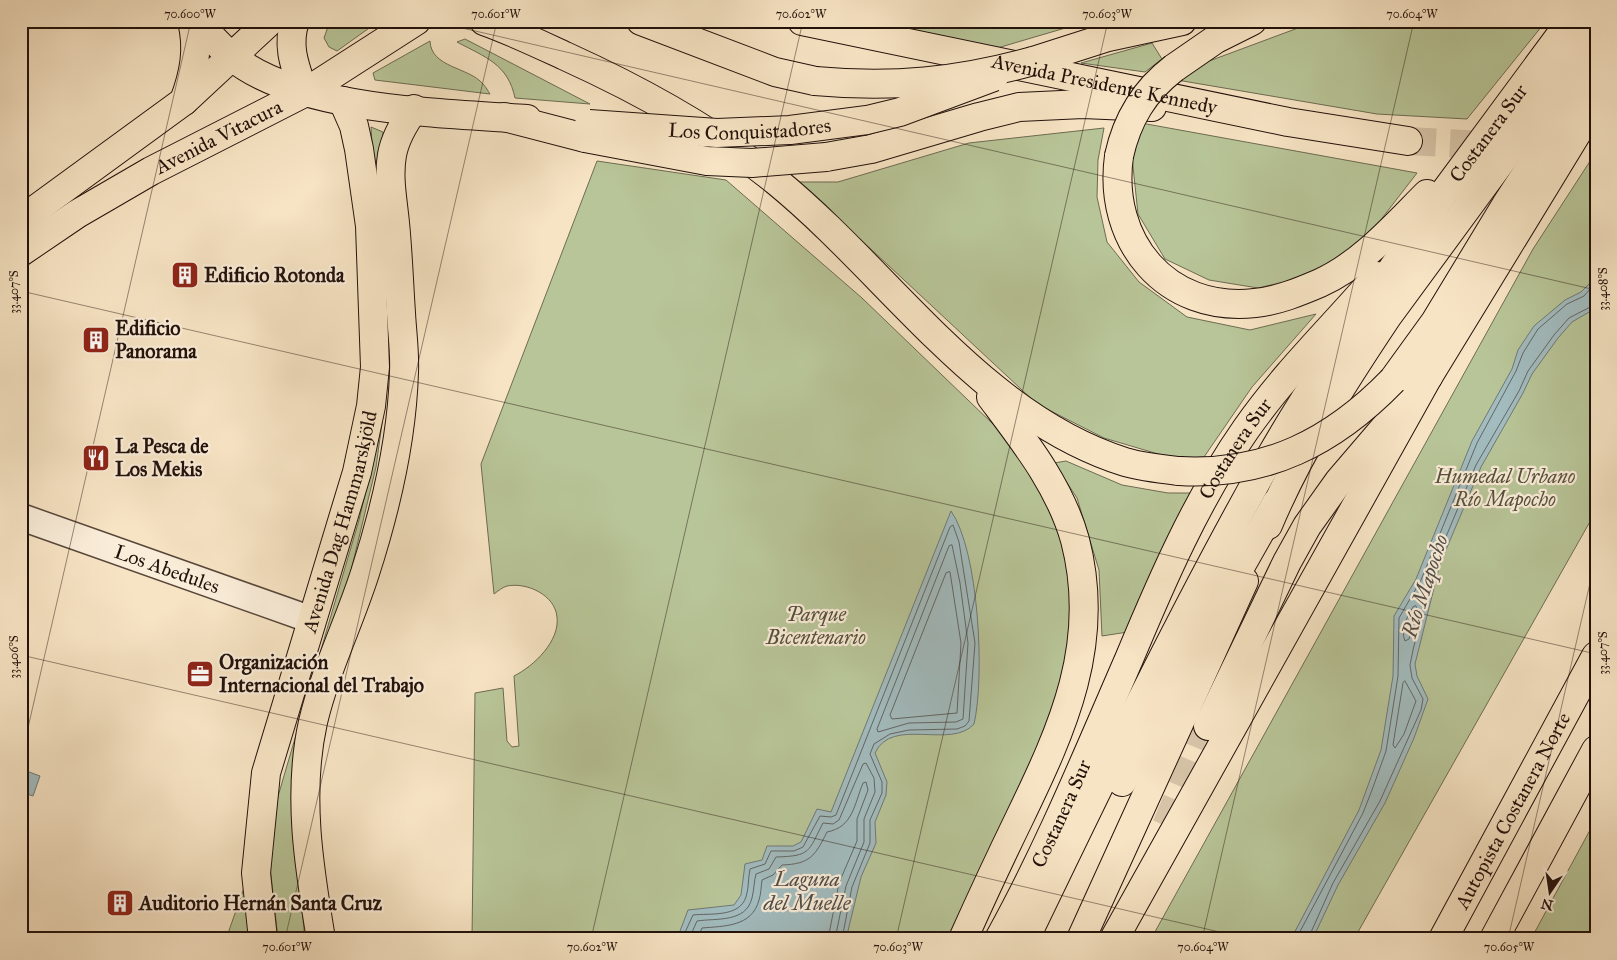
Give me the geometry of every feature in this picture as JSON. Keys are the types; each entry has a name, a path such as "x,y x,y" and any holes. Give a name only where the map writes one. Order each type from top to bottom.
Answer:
{"main road":[{"path":"194,21 232,57 264,76 304,93 343,101 504,117 587,131 707,161 752,163 826,158 894,144 998,111 1037,106 1083,104 1154,107 1288,122"},
{"path":"184,101 193,76 196,56 194,21"},
{"name":"Avenida Vitacura","path":"21,220 184,101 270,21"},
{"path":"295,21 292,31 291,48 304,93"},
{"path":"484,21 634,88 743,156 801,202 859,257 969,368 1031,450 1057,496 1074,539 1084,591 1085,618 1078,672 1070,703 1055,742 963,939"},
{"path":"641,21 775,72 815,81 884,85 922,83 997,71 1033,61"},
{"name":"Avenida Presidente Kennedy","path":"802,21 1288,122 1408,141"},
{"name":"Los Conquistadores","path":"587,131 754,133 830,125 900,112 963,90 1033,61 1108,37 1182,21"},
{"path":"1252,21 1216,39 1174,68 1154,85 1138,106 1126,130 1119,156 1117,178 1119,207 1131,241 1146,262 1166,280 1196,296 1221,303 1255,303 1275,300 1322,282 1356,261 1381,239 1489,130"},
{"name":"Costanera Sur","path":"999,939 1054,831 1174,557 1246,429 1285,378 1433,210 1489,130 1571,21"},
{"name":"Avenida Vitacura","path":"21,252 78,214 151,171 304,93 412,24"},
{"name":"Costanera Sur","path":"1081,939 1153,785 1277,502 1321,420 1387,316 1596,32"},
{"path":"969,368 1037,420 1072,441 1126,462 1179,471 1214,472 1255,466 1295,452 1329,435 1393,380 1435,322 1506,205 1596,67"},
{"name":"Avenida Dag Hammarskjöld","path":"264,939 256,873 266,773 357,472 371,406 375,367 370,226 354,126 343,101"},
{"path":"1114,939 1428,377 1596,102"},
{"name":"Avenida Dag Hammarskjöld","path":"321,939 309,860 306,820 308,757 316,712 365,573 390,482 402,409 405,370 390,176 392,156 398,136 414,109"},
{"path":"1025,939 1159,665 1270,458 1345,338 1433,210"},
{"path":"1208,726 1287,562 1307,526 1339,481 1428,377"},
{"path":"1046,939 1137,752 1277,502"},
{"name":"Autopista Costanera Norte","path":"1443,939 1596,656"},
{"path":"1494,939 1596,750"}],"street":[{"name":"Los Abedules","path":"21,517 312,620"}],"green space":[{"path":"330,21 379,21 337,51 329,47 324,38"},
{"path":"844,21 1089,21 994,49"},
{"path":"1342,21 1546,21 1467,119 1377,114 1177,80 1185,70 1298,28"},
{"path":"465,39 590,104 515,98 512,86 501,69 486,57 457,42"},
{"path":"430,41 432,50 437,57 477,78 490,94 375,80 373,73"},
{"path":"1152,43 1162,59 1145,72 1081,63"},
{"path":"1141,123 1417,173 1366,239 1317,274 1258,288 1209,280 1165,259 1138,214 1132,157"},
{"path":"371,127 383,132 381,206 389,319 387,387 376,467 292,815 305,939 278,939 270,866 274,810 359,520 380,432 384,341"},
{"path":"1104,128 1098,160 1097,197 1107,242 1139,282 1187,317 1250,330 1316,314 1252,387 1204,457 1175,459 1104,438 1037,404 799,182 838,182 969,143"},
{"name":"Humedal Urbano Río Mapocho","path":"1596,152 1596,511 1354,939 1151,939 1533,249"},
{"name":"Parque Bicentenario","path":"597,161 726,180 862,298 995,426 1029,469 1047,501 1068,548 1074,576 1064,702 951,939 472,939 475,693 503,688 507,741 512,747 519,746 514,676 530,666 544,652 550,644 557,626 555,609 546,596 539,592 531,588 515,585 500,589 494,594 481,464"},
{"path":"1066,461 1122,485 1168,493 1198,493 1134,631 1102,636 1099,570 1077,498 1054,463"},
{"path":"1596,819 1596,939 1531,939"},
{"path":"245,885 252,939 226,939"}],"water":[{"name":"Río Mapocho","path":"1596,269 1596,308 1572,322 1532,374 1481,467 1440,564 1415,664 1417,676 1428,699 1414,738 1385,803 1338,885 1312,939 1291,939 1359,810 1381,750 1393,676 1394,616 1416,579 1472,441 1512,369 1518,350 1534,326 1565,300 1581,292 1590,283"},
{"name":"Laguna del Muelle","path":"951,511 960,530 968,555 977,615 979,677 974,724 964,731 951,734 908,734 894,737 883,742 875,753 887,782 886,795 875,822 876,843 861,877 846,939 677,939 688,910 734,905 741,895 745,864 762,860 767,846 793,846 801,842 817,809 831,812"},
{"path":"21,769 40,776 33,796 21,792"}],"tunnel":[{"path":"1408,141 1499,146"},
{"path":"1549,147 1596,144"},
{"path":"1166,826 1208,726"}],"place":[{"name":"Edificio Rotonda","path":"185,275"},
{"name":"Edificio Panorama","path":"96,340"},
{"name":"La Pesca de Los Mekis","path":"96,458"},
{"name":"Organización Internacional del Trabajo","path":"200,674"},
{"name":"Auditorio Hernán Santa Cruz","path":"120,903"}]}
